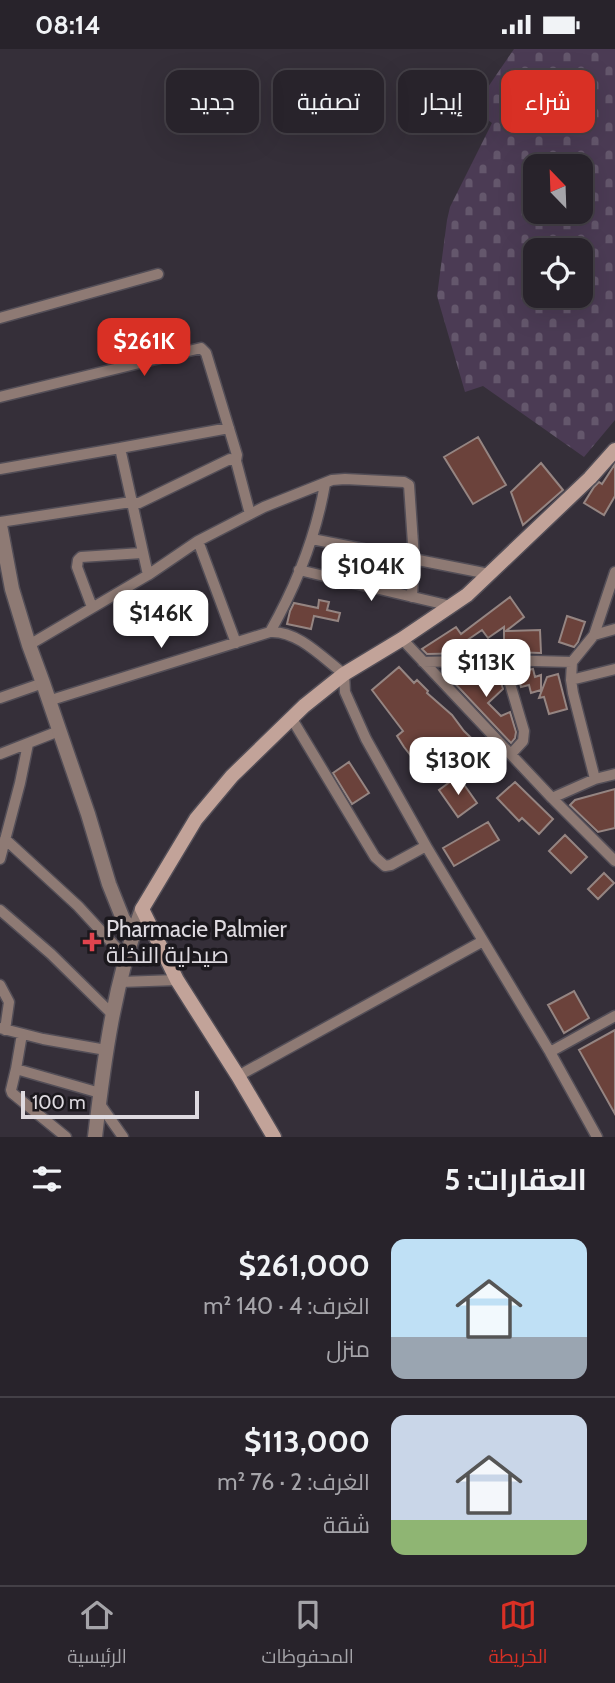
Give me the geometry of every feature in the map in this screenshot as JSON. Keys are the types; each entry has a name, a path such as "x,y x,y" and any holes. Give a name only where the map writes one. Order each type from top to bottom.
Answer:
{"main road":[{"path":"274,1137 177,980 142,909 196,819 232,776 304,706 344,674 402,639 467,594 590,478 614,451"}],"street":[{"path":"0,319 158,274"},
{"path":"0,397 201,348 206,353 237,455 236,461 250,514"},
{"path":"0,469 229,428"},
{"path":"120,448 148,575"},
{"path":"133,934 116,904 43,683 6,590 0,523 131,502 139,503 230,459 236,461"},
{"path":"29,645 148,575 198,541 250,514 332,480 406,482 410,490 414,558 412,597"},
{"path":"270,632 286,604 312,539 325,484"},
{"path":"312,539 489,574"},
{"path":"198,541 236,643"},
{"path":"92,607 78,560 81,557 142,553"},
{"path":"299,570 451,606"},
{"path":"595,779 573,693 572,662 594,635 615,572"},
{"path":"594,635 615,629"},
{"path":"48,701 280,631 297,638 344,674 345,692 366,739 425,846 550,1052 597,1137"},
{"path":"402,639 615,861"},
{"path":"503,660 524,735 523,741 511,754"},
{"path":"423,662 572,662"},
{"path":"571,680 615,669"},
{"path":"0,698 43,683"},
{"path":"292,719 381,863 385,866 391,865 425,846"},
{"path":"0,754 59,731"},
{"path":"0,859 5,839 5,818 20,783 27,744"},
{"path":"552,797 595,779 615,774"},
{"path":"5,839 78,906 125,957"},
{"path":"95,1137 112,1014 125,957 142,909"},
{"path":"0,910 51,954 112,1014"},
{"path":"238,1076 483,941"},
{"path":"120,982 177,980"},
{"path":"0,985 9,1002 3,1029 106,1050"},
{"path":"550,1052 615,1016"},
{"path":"22,1034 12,1093 66,1137"},
{"path":"16,1069 100,1098 123,1137"}],"green space":[{"path":"514,49 615,49 615,420 584,457 483,386 465,392 437,296 450,207 492,123 487,119 487,89"}],"building":[{"path":"478,437 506,485 473,504 444,457"},
{"path":"541,463 563,490 523,525 511,492"},
{"path":"615,464 615,496 604,515 584,503 594,487 599,482 602,484"},
{"path":"510,597 524,617 506,631 540,630 541,653 504,652 504,627 488,638 482,630 466,641 474,653 427,654 422,649 456,627 461,634"},
{"path":"319,600 329,602 327,610 340,613 338,621 314,616 311,629 287,624 294,603 318,608"},
{"path":"567,616 585,622 574,647 559,642"},
{"path":"399,667 414,683 417,680 490,756 473,772 449,747 441,753 447,761 426,775 404,747 397,736 403,731 372,690"},
{"path":"533,669 535,677 541,675 541,690 531,693 529,685 521,687 517,672"},
{"path":"488,673 500,679 503,689 488,703 501,716 510,712 516,732 511,743 447,675"},
{"path":"558,674 567,709 549,714 544,697 539,698 547,677"},
{"path":"349,762 369,793 352,804 333,773"},
{"path":"458,776 477,803 458,817 439,790"},
{"path":"515,782 553,819 539,834 522,818 519,821 497,798"},
{"path":"615,789 615,828 598,832 570,805 575,800"},
{"path":"488,822 499,840 454,866 443,848"},
{"path":"565,835 587,857 571,873 549,851"},
{"path":"604,873 614,883 598,899 588,889"},
{"path":"574,991 589,1018 564,1033 548,1005"},
{"path":"615,1030 615,1114 579,1050"}],"place":[{"name":"Pharmacie Palmier صيدلية النخلة","path":"92,942"}]}
